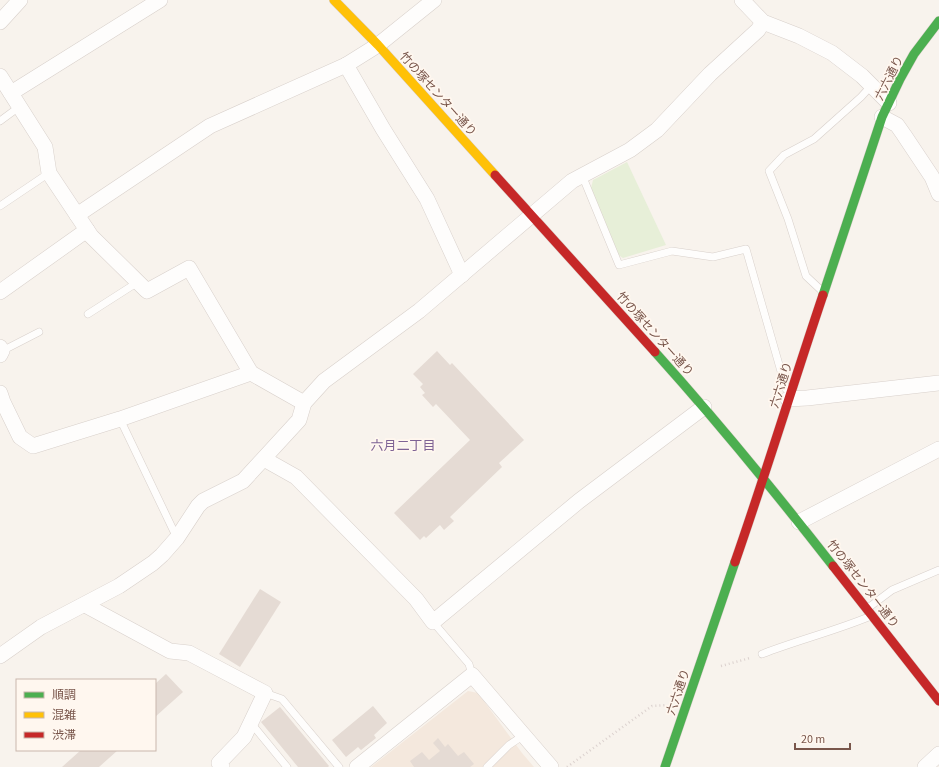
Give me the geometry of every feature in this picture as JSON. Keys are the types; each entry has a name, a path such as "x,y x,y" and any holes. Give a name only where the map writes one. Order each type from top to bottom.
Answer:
{"street":[{"path":"0,22 20,0"},
{"path":"11,93 160,0"},
{"name":"竹の塚センター通り","path":"334,0 378,45 704,407 764,478 939,701"},
{"path":"77,215 210,126 346,65 378,45 434,0"},
{"path":"742,0 763,22 799,36 832,53 862,76 889,103"},
{"name":"六六通り","path":"665,767 764,478 788,399 882,117 917,50 939,21"},
{"path":"0,656 41,627 119,586 153,563 177,538 198,506 203,501 243,481 264,459 299,420 304,403 324,381 419,310 572,181 630,150 657,130 710,74 758,30 763,22"},
{"path":"346,65 383,129 427,199 462,275"},
{"path":"0,76 45,147 49,173 91,236 147,291 189,268 251,373 304,403"},
{"path":"882,117 897,125 904,134 932,177 939,194"},
{"path":"0,292 87,230"},
{"path":"1,399 20,437 34,446 120,419 251,373"},
{"path":"788,399 939,383"},
{"path":"264,459 296,477 416,599 433,622 579,501 704,407"},
{"path":"799,522 939,449"},
{"path":"84,605 170,651 189,653 265,693 244,738 219,764 222,767"},
{"path":"357,767 472,674 552,767"},
{"path":"925,767 939,754"}],"lane":[{"path":"824,294 806,276 788,219 769,171 784,154 814,139 823,132 871,86"},
{"path":"0,121 19,107"},
{"path":"0,206 49,173"},
{"path":"582,175 618,265 672,251 713,257 746,249 788,399"},
{"path":"88,314 138,282"},
{"path":"1,351 39,332"},
{"path":"120,419 177,538"},
{"path":"762,654 783,645 841,628 870,612 892,590 939,570"},
{"path":"433,622 469,664 472,674"},
{"path":"265,693 282,699 339,767"},
{"path":"251,723 287,767"},
{"path":"487,767 509,745 524,735"}],"path":[{"path":"695,679 724,664 744,660 762,654"},
{"path":"566,767 652,706 686,704"}],"shaded area":[{"path":"468,691 478,693 534,767 371,767"}],"green space":[{"path":"627,162 666,245 623,258 617,254 591,188 593,180"}],"building":[{"path":"437,351 450,365 452,363 524,440 499,463 502,467 450,517 454,521 444,530 440,525 426,538 424,536 420,540 394,513 470,440 436,404 433,407 422,395 425,393 420,387 423,384 413,374"},
{"path":"260,589 281,602 240,667 219,654"},
{"path":"166,674 183,692 156,716 156,683"},
{"path":"373,706 387,723 374,735 376,738 361,750 358,747 346,757 332,740"},
{"path":"280,707 329,766 328,767 298,767 261,722"},
{"path":"438,738 445,747 448,744 458,756 464,752 474,764 470,767 414,767 410,761 422,752 429,760 440,751 433,743"},
{"path":"80,751 117,751 99,767 62,767"}],"traffic: fast":[{"path":"823,295 882,117 914,54 939,21"},
{"path":"655,352 746,458 833,566"},
{"path":"665,767 735,562"}],"traffic: slow":[{"path":"334,0 378,45 495,175"}],"traffic: jam":[{"path":"495,175 655,352"},
{"path":"735,562 823,295"},
{"path":"833,566 939,701"}],"district":[{"name":"六月二丁目","path":"403,445"}]}
